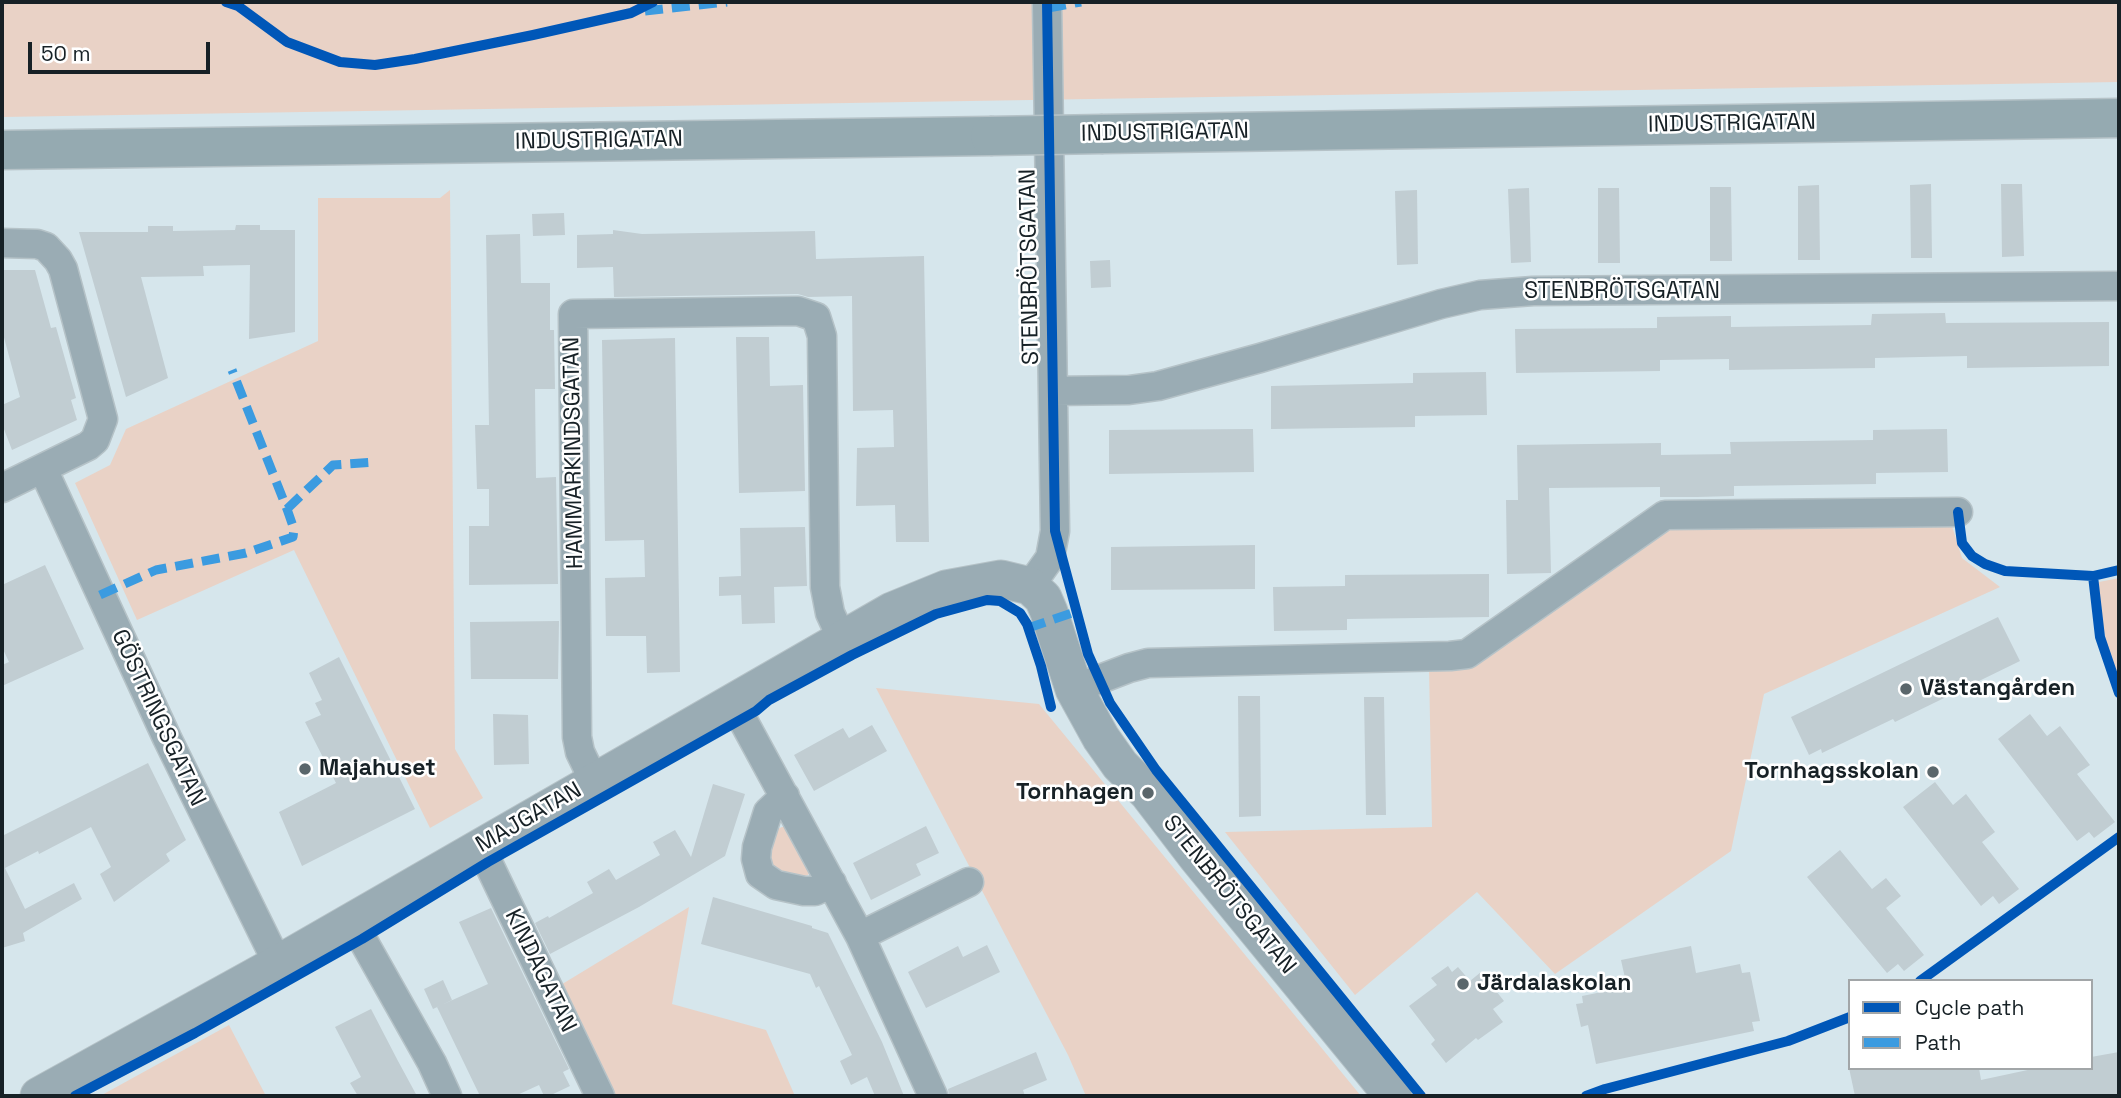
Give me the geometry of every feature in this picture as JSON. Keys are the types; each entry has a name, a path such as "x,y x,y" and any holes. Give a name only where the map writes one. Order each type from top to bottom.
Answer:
{"main road":[{"name":"INDUSTRIGATAN","path":"2,150 2119,118"}],"street":[{"name":"STENBRÖTSGATAN","path":"1048,2 1055,531 1050,558 1030,586 1043,598 1049,612 1074,689 1101,738 1120,765 1148,793 1197,857 1393,1096"},
{"path":"2,243 37,244 46,247 58,260 102,410 101,429 88,446 2,488"},
{"name":"STENBRÖTSGATAN","path":"1053,391 1129,390 1158,386 1441,304 1499,293 2119,286"},
{"name":"HAMMARKINDSGATAN","path":"594,781 580,752 577,737 573,314 799,311 816,317 822,336 825,587 830,613 842,639"},
{"name":"GÖSTRINGSGATAN","path":"43,469 162,726 278,964"},
{"path":"1074,689 1148,663 1460,656 1483,644 1665,515 1958,512"},
{"name":"MAJGATAN","path":"39,1096 278,964 891,611 946,589 1001,579 1030,586"},
{"path":"733,702 860,936 933,1096"},
{"path":"785,796 768,812 757,847 756,859 760,874 776,885 804,891 815,891 832,883"},
{"name":"KINDAGATAN","path":"480,846 600,1096"},
{"path":"860,936 969,882"},
{"path":"352,921 432,1063 447,1096"}],"shaded area":[{"path":"2,2 2119,2 2119,82 2,117"},
{"path":"450,190 455,749 483,798 430,828 294,550 137,620 75,483 110,465 126,429 318,341 318,198 440,198"},
{"path":"1951,523 1962,558 2000,587 1764,694 1731,851 1555,974 1477,892 1355,995 1225,832 1432,827 1429,667 1664,526"},
{"path":"2119,578 2119,690 2114,678 2094,583"},
{"path":"876,688 1039,704 1361,1096 1086,1096 1068,1055"},
{"path":"789,827 811,871 808,875 802,877 775,870 770,863 768,848 775,830"},
{"path":"689,907 672,1004 766,1030 795,1096 613,1096 559,986"},
{"path":"229,1025 266,1096 100,1096"}],"building":[{"path":"1931,184 1932,258 1911,258 1910,185"},
{"path":"2001,184 2022,184 2024,256 2002,257"},
{"path":"1819,185 1820,260 1798,260 1798,186"},
{"path":"1710,187 1731,187 1732,261 1710,261"},
{"path":"1529,188 1531,262 1511,263 1508,189"},
{"path":"1598,188 1619,188 1620,263 1598,263"},
{"path":"1417,190 1418,264 1397,265 1395,191"},
{"path":"564,213 565,235 533,236 532,214"},
{"path":"236,225 260,225 260,230 295,230 295,332 249,339 250,265 203,266 204,276 141,277 168,378 126,397 79,232 148,232 148,226 173,226 173,231 235,230"},
{"path":"613,230 642,234 815,231 816,259 924,256 929,542 896,542 895,505 856,506 857,448 894,447 893,410 853,411 852,296 808,297 798,294 614,297 613,267 577,268 577,235 613,234"},
{"path":"520,234 521,283 550,283 550,330 554,330 555,389 535,389 536,478 556,477 558,584 469,585 469,526 489,526 489,489 477,489 475,425 489,425 486,235"},
{"path":"1110,260 1111,287 1091,288 1090,261"},
{"path":"2,270 35,270 51,328 56,327 76,398 71,400 77,420 12,450 2,424 2,405 20,397 2,330"},
{"path":"1945,313 1946,323 2109,322 2109,366 1967,368 1967,356 1875,358 1875,368 1729,370 1729,359 1660,360 1660,371 1516,373 1515,329 1657,328 1657,317 1731,316 1731,327 1871,325 1872,314"},
{"path":"736,337 769,337 770,386 803,385 805,491 739,493"},
{"path":"675,338 680,672 647,673 646,636 606,636 605,578 645,577 644,540 605,541 602,340"},
{"path":"1486,372 1487,415 1415,416 1415,427 1271,429 1271,386 1413,383 1413,373"},
{"path":"1253,429 1254,472 1109,474 1109,430"},
{"path":"1947,429 1948,472 1876,473 1876,484 1734,486 1734,496 1697,497 1660,497 1660,487 1549,488 1551,573 1507,574 1506,500 1518,500 1517,445 1661,443 1661,455 1731,454 1730,442 1873,440 1873,430"},
{"path":"805,527 807,586 774,587 775,623 742,624 741,595 719,596 719,577 741,576 740,528"},
{"path":"1255,545 1255,589 1111,590 1111,547"},
{"path":"45,565 84,649 2,686 2,665 9,662 2,647 2,585"},
{"path":"1489,574 1489,617 1347,619 1347,630 1274,631 1273,587 1345,586 1345,575"},
{"name":"Västangården","path":"1998,617 2020,661 1895,722 1893,719 1822,753 1821,749 1809,755 1791,717"},
{"path":"559,621 558,679 471,679 470,622"},
{"path":"339,657 415,809 302,866 279,812 336,783 305,722 321,715 315,703 322,700 309,673"},
{"path":"1238,696 1260,696 1261,816 1239,817"},
{"path":"1364,697 1384,697 1386,815 1366,815"},
{"path":"493,714 528,715 529,764 494,765"},
{"path":"2030,714 2047,736 2060,726 2090,765 2077,774 2115,822 2094,838 2089,832 2077,841 1998,739"},
{"path":"872,725 887,751 814,791 794,755 843,728 849,738"},
{"path":"148,763 186,840 166,854 170,861 114,902 100,874 111,867 91,827 5,868 25,909 74,883 82,899 23,933 25,941 2,948 2,836"},
{"path":"1935,782 1953,805 1966,794 1995,832 1982,842 2019,889 1999,904 1993,896 1981,906 1903,807"},
{"path":"713,784 745,794 725,856 639,907 550,954 535,923 593,893 587,882 609,869 616,880 660,855 653,842 675,830 691,857"},
{"path":"926,826 939,853 916,864 921,875 871,900 853,863"},
{"path":"1840,850 1872,889 1886,878 1901,896 1886,908 1924,955 1904,971 1898,964 1887,973 1807,877"},
{"path":"713,897 828,933 882,1042 904,1096 875,1096 867,1077 851,1085 840,1061 852,1055 819,986 816,988 810,974 701,944"},
{"path":"491,908 569,1069 563,1072 570,1086 549,1096 544,1096 539,1085 515,1096 480,1096 437,1007 488,984 459,922"},
{"path":"987,945 1000,972 926,1008 908,972 958,946 963,957"},
{"path":"1691,946 1696,973 1740,964 1742,973 1750,972 1760,1021 1752,1022 1754,1031 1596,1064 1588,1025 1581,1027 1576,1004 1583,1003 1582,996 1627,987 1621,960"},
{"path":"1448,966 1452,972 1458,967 1470,981 1481,972 1504,1001 1493,1009 1503,1022 1478,1040 1476,1038 1446,1063 1431,1044 1435,1040 1409,1006 1437,985 1431,978"},
{"path":"443,980 452,1000 433,1009 424,989"},
{"path":"371,1009 417,1096 358,1096 350,1083 361,1077 335,1027"},
{"path":"1036,1052 1047,1080 1023,1090 1025,1096 949,1096 948,1089"},
{"path":"2119,1052 2119,1096 1855,1096 1849,1070 1979,1070 1981,1080 2028,1070 2093,1070 2093,1057"}],"marked path":[{"path":"645,11 727,2"},
{"path":"1048,8 1081,2"},
{"path":"100,595 156,570 246,553 293,537 294,529 287,509 232,370"},
{"path":"287,509 333,465 377,462"},
{"path":"1028,628 1078,611"}],"cycle path":[{"path":"226,2 238,6 287,42 340,62 375,65 631,13 653,2"},
{"path":"1047,2 1055,531 1088,654 1110,703 1156,770 1421,1096"},
{"path":"1958,512 1962,543 1972,556 1985,564 2005,571 2093,576 2119,570"},
{"path":"2093,576 2100,637 2119,693"},
{"path":"75,1096 195,1033 362,939 488,862 756,711 769,700 936,614 987,600 1000,601 1020,613 1027,624 1041,666 1051,707"},
{"path":"1923,979 2119,837"},
{"path":"1586,1096 1788,1041 1848,1018"}],"place":[{"name":"Västangården","path":"1906,689"},
{"name":"Majahuset","path":"305,769"},
{"name":"Tornhagsskolan","path":"1933,772"},
{"name":"Tornhagen","path":"1148,793"},
{"name":"Järdalaskolan","path":"1463,984"}]}
